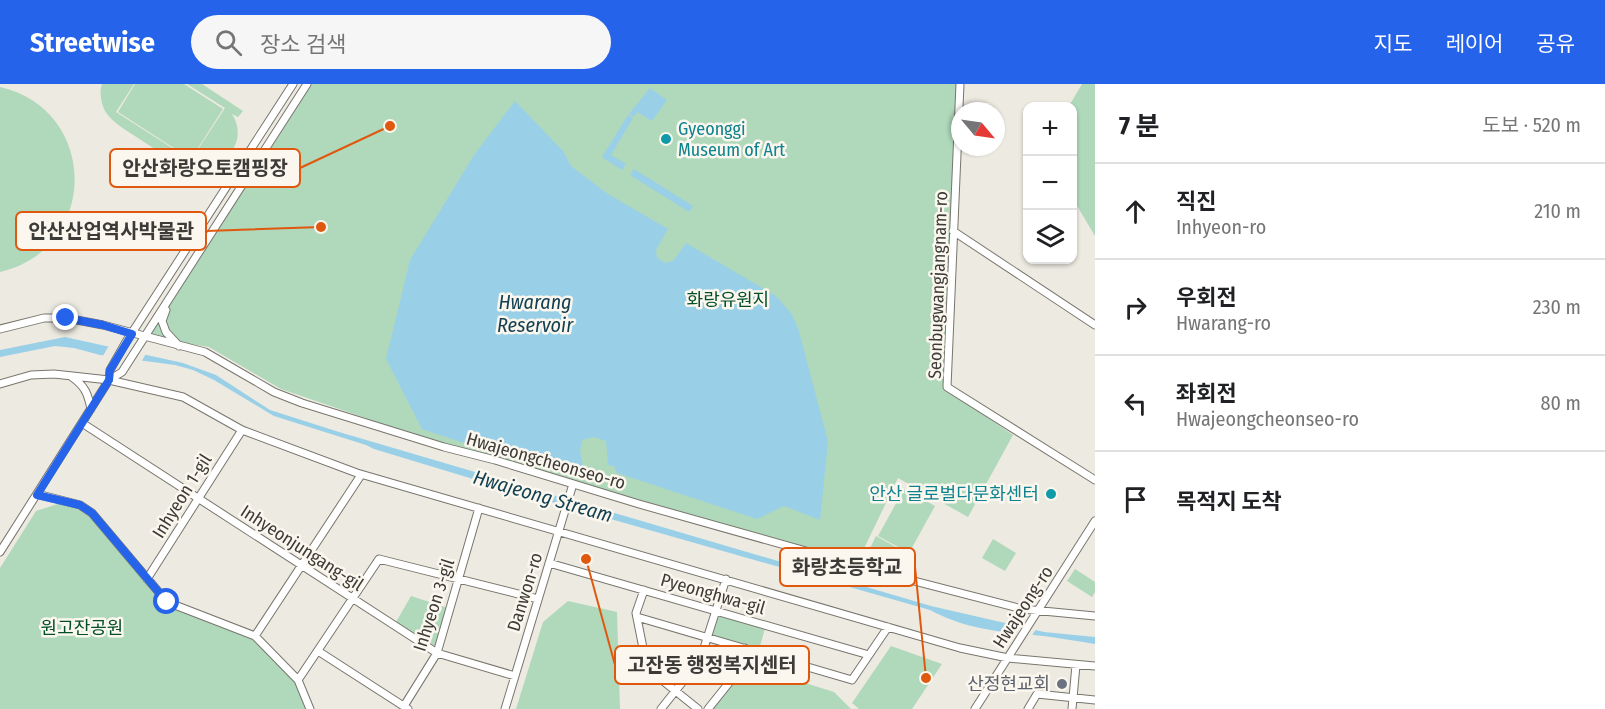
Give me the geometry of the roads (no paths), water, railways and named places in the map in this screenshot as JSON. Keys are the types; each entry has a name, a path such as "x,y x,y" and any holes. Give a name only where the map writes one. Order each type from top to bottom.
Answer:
{"street":[{"path":"0,552 109,380 110,370 126,342 293,84"},
{"path":"109,380 122,372 307,84"},
{"name":"Seonbugwangjangnam-ro","path":"960,84 947,387 1095,480"},
{"path":"953,231 1095,325"},
{"path":"173,293 162,321 166,332 179,346"},
{"name":"Hwajeongcheonseo-ro","path":"0,329 44,318 66,318 103,325 205,352 274,392 302,403 444,447 495,460 572,487 1022,609 1095,616"},
{"path":"0,384 31,375 54,374 109,380 183,397 242,430 361,475 960,648 1008,658 1095,666"},
{"path":"71,376 83,384 89,395 91,409"},
{"name":"Inhyeonjungang-gil","path":"82,423 437,653 515,676"},
{"name":"Inhyeon 1-gil","path":"147,579 242,430"},
{"path":"255,636 361,475"},
{"name":"Danwon-ro","path":"505,709 572,487"},
{"path":"37,495 80,505 92,513 167,602 255,636 298,680 310,709"},
{"name":"Inhyeon 3-gil","path":"406,708 437,653 479,508"},
{"name":"Hwajeong-ro","path":"975,709 1095,520"},
{"path":"298,680 379,559 538,599"},
{"name":"Pyeonghwa-gil","path":"549,563 869,655"},
{"path":"661,709 696,665 708,637 726,579"},
{"path":"644,590 636,613 647,668 698,709"},
{"path":"637,617 852,680 888,627"},
{"path":"708,709 736,674 745,648"},
{"path":"318,651 406,708"},
{"path":"1072,709 1076,665"},
{"path":"1028,709 1038,694 1095,699"}],"water":[{"path":"650,88 667,100 652,121 637,112 634,117 629,114"},
{"name":"Hwarang Reservoir","path":"515,101 563,151 571,166 608,194 668,229 656,250 657,258 666,263 674,260 686,243 776,296 791,313 798,328 828,441 820,520 784,506 757,519 617,473 614,466 608,465 606,441 594,437 582,440 580,450 583,467 476,442 461,442 422,429 386,359 410,260 474,155"},
{"path":"628,115 633,118 611,155 626,164 622,170 602,157"},
{"path":"634,169 693,206 689,212 630,175"},
{"name":"Hwajeong Stream","path":"65,337 183,363 216,375 270,410 339,432 931,606 1044,632 1095,637 1095,644 968,625 930,610 523,494 518,495 274,416 214,380 175,365 100,355 55,346 0,357 0,350"}],"place":[{"name":"안산화랑오토캠핑장","path":"390,126"},
{"name":"Gyeonggi Museum of Art","path":"666,139"},
{"name":"안산산업역사박물관","path":"321,227"},
{"name":"안산 글로벌다문화센터","path":"1051,494"},
{"name":"고잔동 행정복지센터","path":"586,559"},
{"name":"화랑초등학교","path":"926,678"},
{"name":"산정현교회","path":"1062,684"}],"park label":[{"name":"화랑유원지","path":"728,300"},
{"name":"원고잔공원","path":"82,628"}]}
